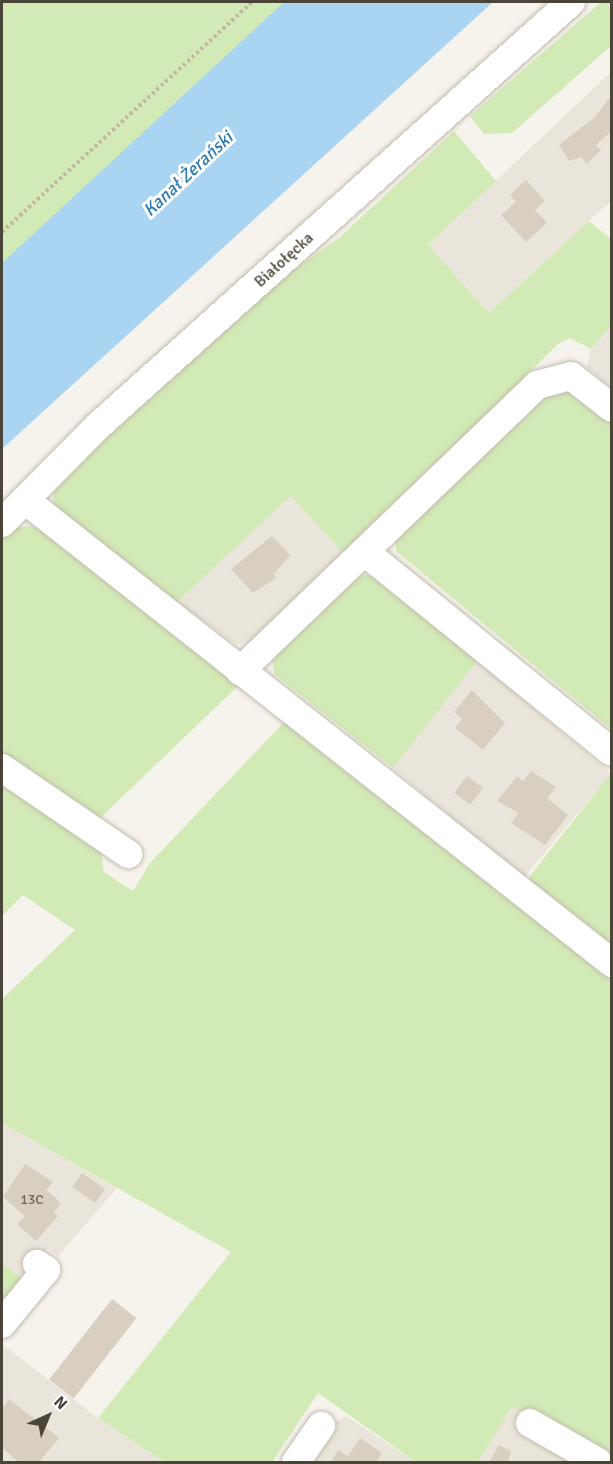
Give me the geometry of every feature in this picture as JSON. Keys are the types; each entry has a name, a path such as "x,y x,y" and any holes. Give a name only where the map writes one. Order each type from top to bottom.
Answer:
{"street":[{"name":"Białołęcka","path":"2,523 99,425 571,2"},
{"path":"240,671 366,553 537,385 572,376 612,408"},
{"path":"25,500 612,963"},
{"path":"366,553 612,752"},
{"path":"2,768 128,855"},
{"path":"2,1324 46,1270 37,1263"},
{"path":"530,1424 598,1462"},
{"path":"296,1462 321,1426"}],"path":[{"path":"2,232 252,2"}],"shaded area":[{"path":"611,72 611,201 489,313 428,245"},
{"path":"611,326 611,387 587,367 591,349"},
{"path":"291,496 345,555 253,641 237,645 177,602"},
{"path":"477,661 611,773 524,878 390,765"},
{"path":"2,1123 117,1188 58,1256 48,1249 23,1280 2,1263"},
{"path":"2,1344 98,1418 164,1462 2,1462"},
{"path":"511,1405 612,1462 478,1462"},
{"path":"346,1416 416,1462 305,1462 330,1425"}],"green space":[{"path":"2,2 287,2 2,267"},
{"path":"601,2 611,2 611,46 512,133 484,134 470,116"},
{"path":"454,131 496,181 428,245 489,313 589,221 611,239 611,326 591,349 570,338 558,344 345,555 291,496 177,602 54,512 53,487 274,284 340,237"},
{"path":"552,386 568,386 611,420 611,729 396,551 396,541"},
{"path":"29,526 45,530 242,682 95,823 2,758 2,538 11,529"},
{"path":"371,575 477,661 393,768 274,674 272,657 357,576"},
{"path":"287,719 611,971 611,1462 512,1406 478,1462 416,1462 318,1393 272,1462 164,1462 98,1418 231,1252 2,1123 2,999 75,930 23,895 2,916 2,779 100,847 104,872 133,891 150,863"},
{"path":"612,774 611,951 529,887 530,876"},
{"path":"2,1263 23,1280 2,1307"}],"water":[{"name":"Kanał Żerański","path":"284,2 493,2 2,449 2,263"}],"building":[{"path":"612,95 612,131 596,145 601,150 587,164 581,157 569,161 559,145 595,117"},
{"path":"526,180 545,201 535,210 547,223 526,242 501,215 516,202 510,195"},
{"path":"272,536 290,555 274,574 276,578 253,593 231,569"},
{"path":"472,690 505,723 483,750 455,728 462,719 454,712"},
{"path":"531,771 556,787 547,798 568,815 545,845 511,823 519,813 497,801 517,776 523,781"},
{"path":"467,776 483,788 470,805 454,793"},
{"path":"25,1164 53,1182 46,1190 61,1203 54,1212 58,1216 36,1241 17,1224 25,1216 3,1197"},
{"path":"82,1173 105,1189 95,1203 72,1187"},
{"path":"112,1299 136,1318 74,1398 49,1379"},
{"path":"9,1399 59,1438 39,1462 18,1462 2,1447 2,1409"},
{"path":"360,1438 382,1453 376,1462 331,1461 338,1450 348,1456"},
{"path":"499,1445 511,1451 508,1462 489,1462"}]}
